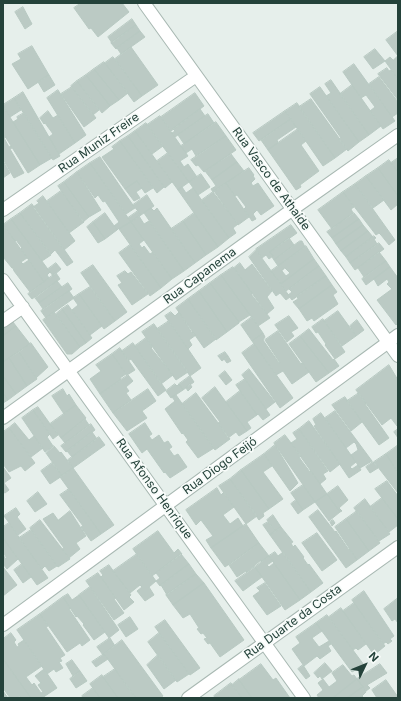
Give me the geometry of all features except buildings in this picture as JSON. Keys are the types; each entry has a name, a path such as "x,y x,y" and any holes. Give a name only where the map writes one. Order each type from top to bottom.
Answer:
{"street":[{"name":"Rua Vasco de Athaíde","path":"144,3 293,209 393,339 398,356"},
{"name":"Rua Muniz Freire","path":"3,210 196,76"},
{"name":"Rua Capanema","path":"3,418 398,135"},
{"name":"Rua Afonso Henrique","path":"3,280 304,698"},
{"path":"3,321 23,307"},
{"name":"Rua Diogo Feijó","path":"3,625 393,339"},
{"name":"Rua Duarte da Costa","path":"188,698 398,547"}]}
